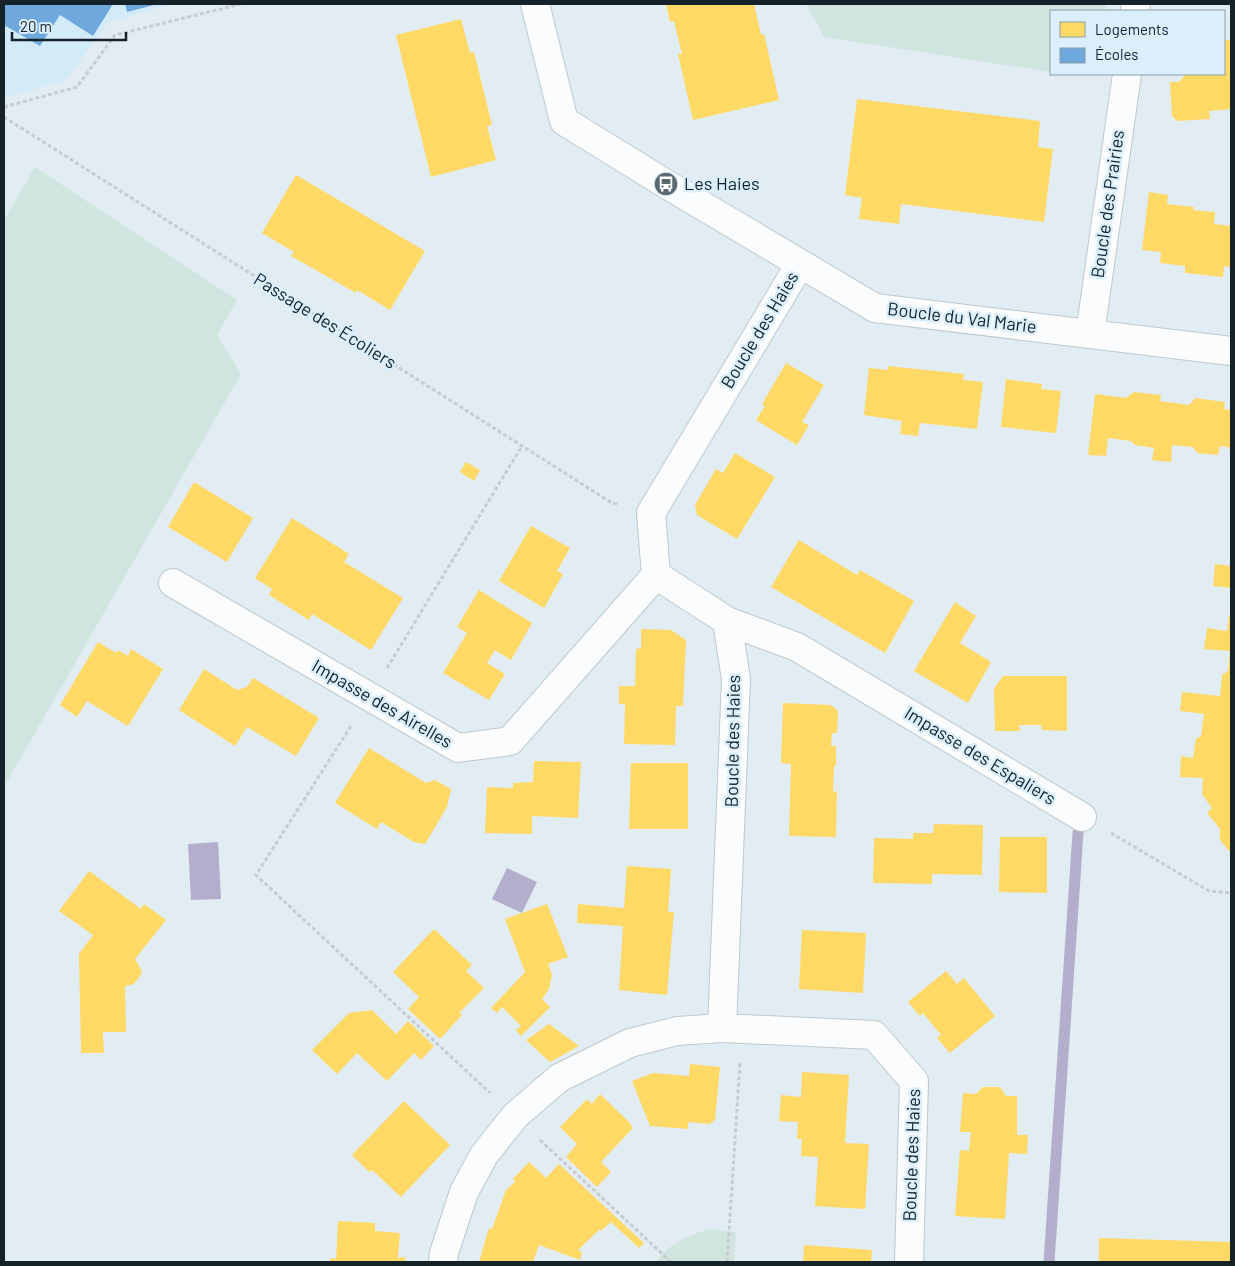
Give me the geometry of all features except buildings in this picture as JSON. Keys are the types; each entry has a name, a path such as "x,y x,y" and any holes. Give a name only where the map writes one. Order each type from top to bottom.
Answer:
{"street":[{"name":"Boucle du Val Marie","path":"535,4 564,121 875,308 1231,351"},
{"name":"Boucle des Prairies","path":"1090,334 1127,75"},
{"name":"Boucle des Haies","path":"651,513 800,264"},
{"path":"651,513 656,575 727,621"},
{"name":"Impasse des Airelles","path":"173,583 458,748 510,741 656,575"},
{"name":"Boucle des Haies","path":"727,621 736,679 732,1029"},
{"name":"Impasse des Espaliers","path":"727,621 797,647 1082,817"},
{"name":"Boucle des Haies","path":"444,1262 444,1253 464,1192 484,1156 515,1116 560,1078 630,1043 678,1031 732,1029 874,1035 914,1081 909,1262"}],"path":[{"path":"4,107 77,87 115,35 241,4"},
{"name":"Passage des Écoliers","path":"4,117 612,503 651,513"},
{"path":"522,446 370,697 256,875 672,1262"},
{"path":"1082,817 1209,890 1231,893"},
{"path":"727,1262 732,1029"}],"shaded area":[{"path":"4,4 174,4 109,22 65,81 4,98"},
{"path":"806,4 1106,4 1105,10 1050,10 1050,72 824,37"},
{"path":"35,167 237,300 217,335 241,374 4,787 4,220"},
{"path":"218,842 221,899 191,900 188,844"},
{"path":"507,868 537,882 522,913 492,899"},
{"path":"709,1229 736,1232 734,1262 656,1262 673,1245 694,1234"}],"waterway":[{"path":"1049,1262 1078,833"}],"place":[{"name":"Les Haies","path":"666,184"}]}
